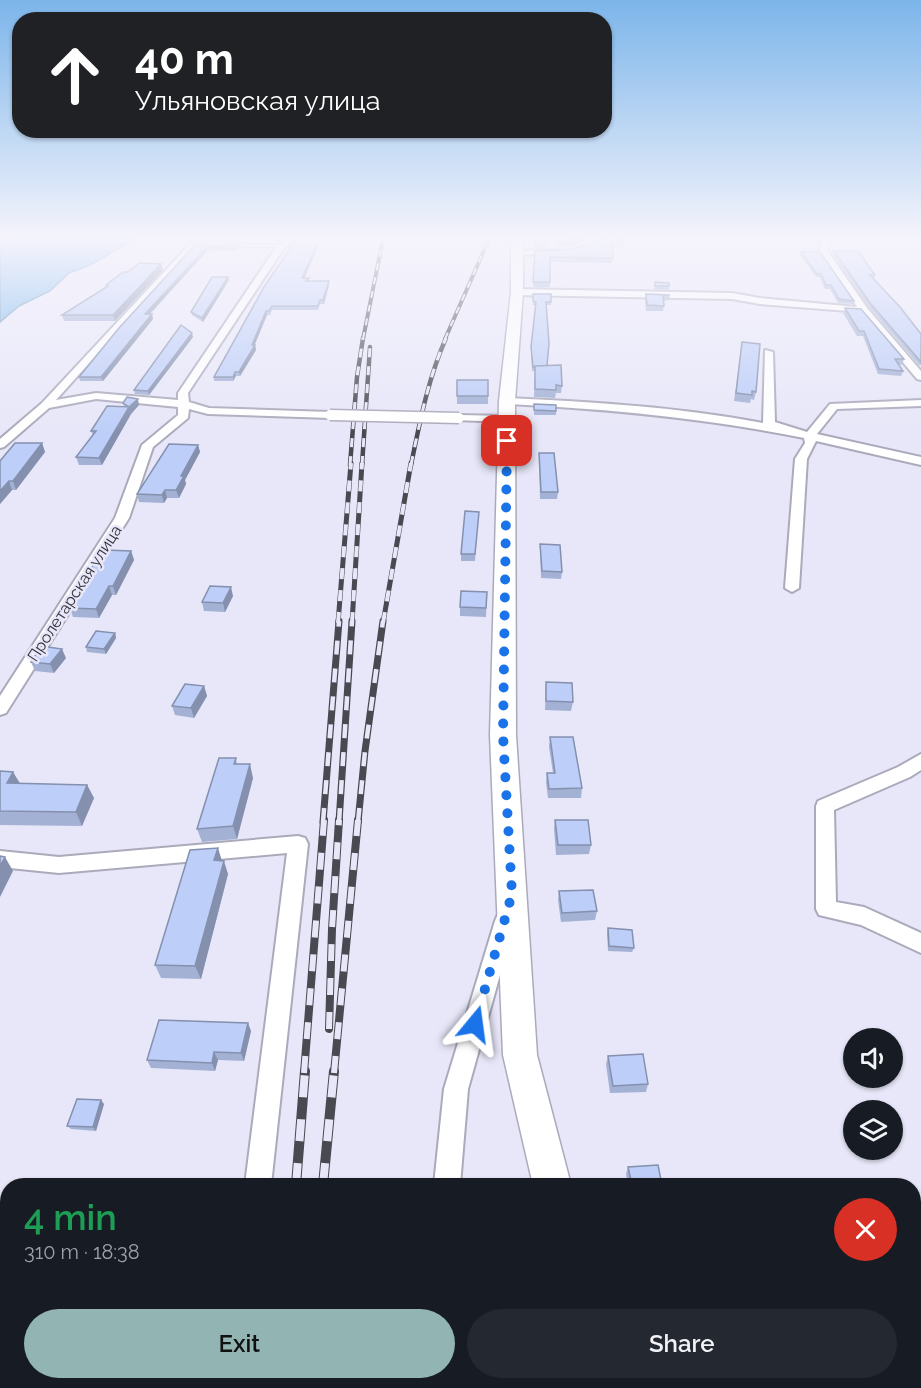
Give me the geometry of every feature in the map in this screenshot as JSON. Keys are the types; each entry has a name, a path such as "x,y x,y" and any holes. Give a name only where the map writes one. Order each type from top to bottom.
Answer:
{"main road":[{"path":"516,304 507,410 503,735 520,1055 550,1178"}],"street":[{"path":"0,445 46,405 138,304"},
{"name":"Пролетарская улица","path":"0,709 122,518 148,445 184,416 183,393 242,304"},
{"path":"792,304 864,310"},
{"path":"860,304 921,377"},
{"path":"768,351 769,424 809,436"},
{"path":"46,405 96,396 184,404 208,411 459,418 507,410 610,406 707,417 809,436 921,461"},
{"path":"809,436 834,406 921,403"},
{"path":"792,588 801,459 811,443 809,436"},
{"path":"921,761 904,772 825,806 825,829 826,909 864,916 921,943"},
{"path":"0,859 59,865 298,844 259,1178"},
{"path":"448,1178 456,1089 512,894"}],"water":[{"path":"0,304 24,304 19,306 0,322"}],"building":[{"path":"80,304 124,304 113,315 62,315"},
{"path":"141,304 154,304 145,314 152,314 101,377 79,377"},
{"path":"196,304 211,304 202,318 191,312"},
{"path":"255,304 319,304 318,306 272,306 269,311 266,311 252,345 255,345 239,372 235,372 233,377 214,377"},
{"path":"536,304 546,304 549,343 547,366 533,367 531,347"},
{"path":"664,304 664,306 647,305"},
{"path":"871,304 897,304 900,307 921,334 921,362"},
{"path":"845,308 861,309 904,359 895,359 903,371 879,369 864,331 859,331"},
{"path":"181,325 192,333 148,391 134,390"},
{"path":"742,342 760,344 756,392 752,391 752,395 736,393"},
{"path":"561,365 562,386 556,385 556,390 535,389 535,366"},
{"path":"457,380 488,380 488,396 457,396"},
{"path":"127,397 138,399 129,407 123,403"},
{"path":"534,404 556,405 556,411 534,410"},
{"path":"107,406 129,407 99,458 76,457 96,431 91,431"},
{"path":"15,443 42,443 13,481 9,481 0,491 0,461"},
{"path":"169,444 198,445 176,490 165,490 162,495 137,494"},
{"path":"539,453 554,453 558,492 541,492"},
{"path":"465,511 479,512 475,554 461,554"},
{"path":"540,544 560,545 562,572 542,571"},
{"path":"104,550 131,551 113,586 109,586 96,609 70,608 97,558"},
{"path":"210,586 231,587 223,603 202,602"},
{"path":"461,591 487,592 486,608 460,607"},
{"path":"96,631 115,633 104,649 86,647"},
{"path":"41,646 62,649 50,664 31,662"},
{"path":"546,682 572,683 573,702 546,701"},
{"path":"185,684 204,686 191,708 172,706"},
{"path":"550,737 573,737 582,788 549,789 547,773 555,773"},
{"path":"219,758 236,758 234,764 250,764 233,826 197,829"},
{"path":"0,771 13,772 7,783 87,785 76,812 0,811"},
{"path":"555,820 588,820 591,845 558,845"},
{"path":"218,848 214,860 224,861 195,966 155,965 190,850"},
{"path":"0,856 5,857 0,866"},
{"path":"593,890 597,911 562,913 559,891"},
{"path":"608,928 632,930 634,948 609,946"},
{"path":"159,1020 248,1023 241,1053 214,1052 212,1063 147,1060"},
{"path":"643,1054 648,1084 613,1086 608,1056"},
{"path":"77,1099 101,1100 93,1127 67,1126"},
{"path":"658,1165 661,1178 630,1178 628,1167"}],"railway":[{"path":"363,339 370,304"},
{"path":"445,339 460,304"},
{"path":"350,465 357,377 363,338"},
{"path":"411,465 429,385 446,338"},
{"path":"362,465 370,347"},
{"path":"338,623 351,463"},
{"path":"352,623 362,463"},
{"path":"383,623 411,463"},
{"path":"323,822 339,621"},
{"path":"339,822 352,621"},
{"path":"358,822 365,751 383,621"},
{"path":"304,1073 324,820"},
{"path":"329,1029 339,820"},
{"path":"334,1073 358,820"},
{"path":"297,1178 305,1071"},
{"path":"324,1178 334,1071"}],"route":[{"path":"475,1024 512,894 503,735 507,441"}]}
